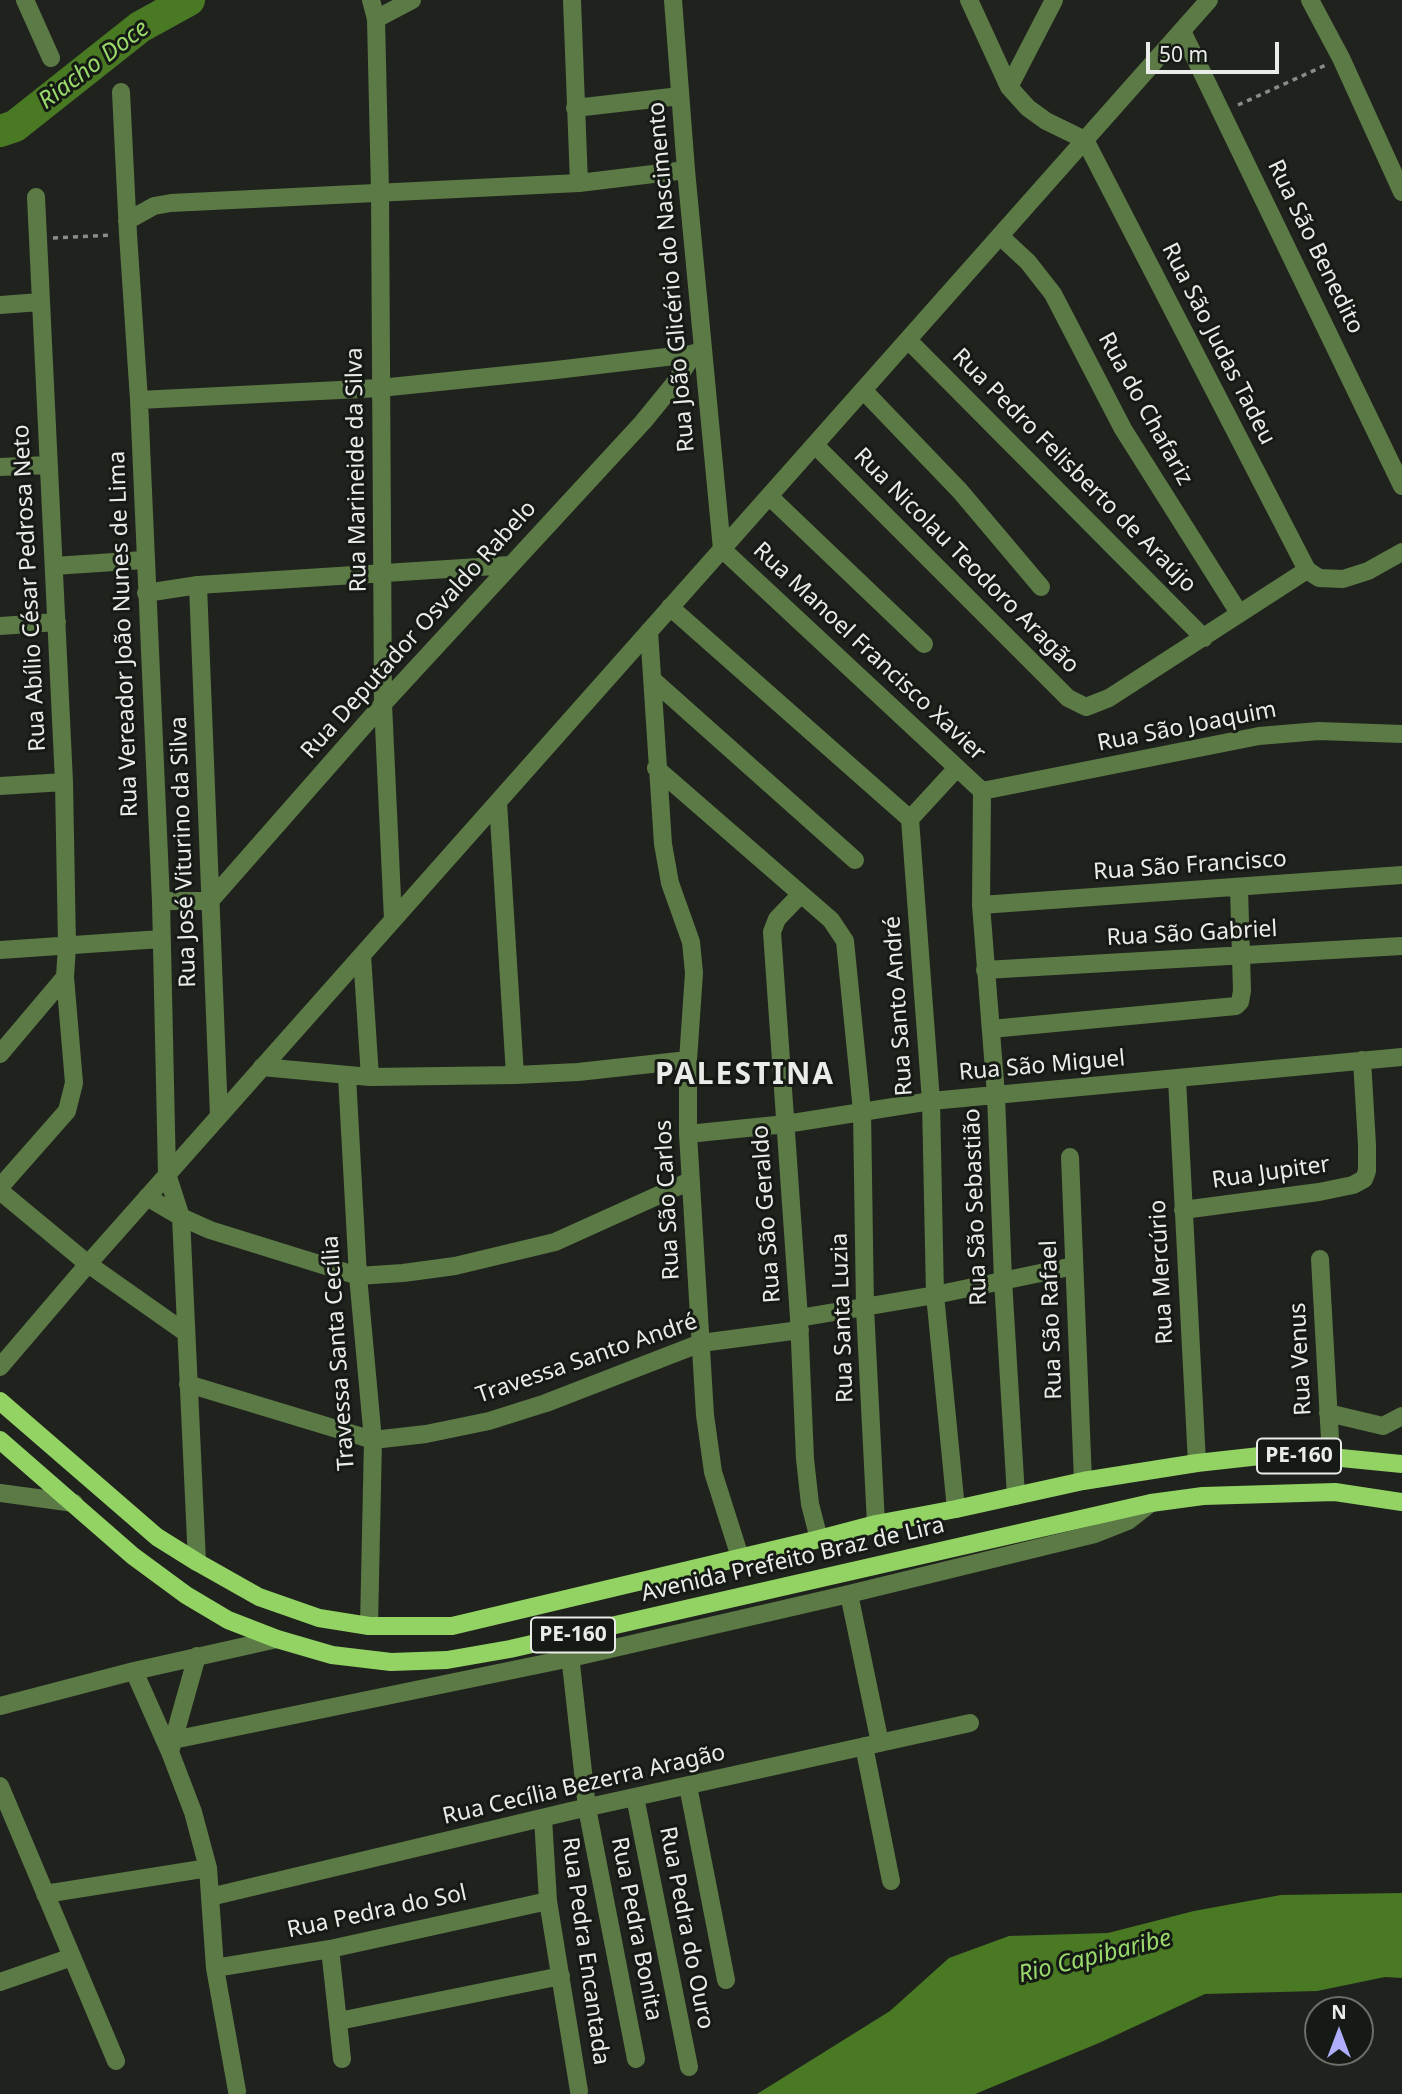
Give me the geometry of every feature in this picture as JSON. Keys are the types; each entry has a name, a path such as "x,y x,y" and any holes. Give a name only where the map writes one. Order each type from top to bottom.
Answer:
{"main road":[{"name":"Avenida Prefeito Braz de Lira","path":"0,1401 157,1536 197,1562 259,1597 319,1618 369,1626 452,1626 876,1524 1083,1481 1197,1463"},
{"name":"Avenida Prefeito Braz de Lira","path":"0,1440 134,1556 186,1595 228,1620 277,1639 332,1655 391,1662 447,1660 510,1650 1151,1503 1203,1496 1335,1492 1402,1502"},
{"path":"0,1454 25,1461"},
{"name":"PE-160","path":"1197,1463 1269,1455 1332,1457 1402,1464"}],"street":[{"path":"25,0 51,58"},
{"name":"Rua Marineide da Silva","path":"371,0 376,19 380,192 383,704 393,920"},
{"path":"376,19 412,0"},
{"path":"572,0 579,183"},
{"name":"Rua João Glicério do Nascimento","path":"673,0 699,353 722,549"},
{"path":"969,0 1009,86 1028,108 1046,121 1085,140"},
{"path":"1009,86 1054,0"},
{"path":"0,1367 167,1174 1209,0"},
{"path":"1310,0 1341,58 1402,192"},
{"name":"Rua São Benedito","path":"1182,31 1402,486"},
{"name":"Rua Vereador João Nunes de Lima","path":"121,92 139,400 161,901 167,1174"},
{"path":"575,108 680,96"},
{"name":"Rua São Judas Tadeu","path":"1085,140 1307,570"},
{"path":"127,228 154,206 172,203 579,183 686,170"},
{"name":"Rua Abílio César Pedrosa Neto","path":"0,1189 56,1126 67,1111 72,1097 73,1062 65,977 67,946 64,782 36,197"},
{"name":"Rua do Chafariz","path":"1000,236 1028,262 1053,294 1123,429 1239,613"},
{"path":"0,305 40,302"},
{"name":"Rua Pedro Felisberto de Araújo","path":"908,340 1205,638"},
{"path":"139,400 380,388 699,353"},
{"name":"Rua Deputador Osvaldo Rabelo","path":"209,901 383,704 643,422 699,353"},
{"path":"863,390 960,491 1041,587"},
{"name":"Rua Nicolau Teodoro Aragão","path":"815,445 1068,698 1086,707 1109,698 1205,638"},
{"path":"0,467 48,465"},
{"path":"769,496 925,644"},
{"name":"Rua Manoel Francisco Xavier","path":"722,549 982,791"},
{"path":"1205,638 1307,570 1319,578 1343,579 1368,571 1402,552"},
{"path":"54,566 144,560"},
{"path":"146,593 198,585 510,565"},
{"name":"Rua José Viturino da Silva","path":"198,585 219,1116"},
{"path":"670,607 910,819 957,768"},
{"path":"0,626 57,622"},
{"name":"Rua São Carlos","path":"649,631 654,681 656,768 666,866 691,942 694,973 688,1060 688,1134 708,1443 713,1472 740,1557"},
{"path":"654,681 855,860"},
{"name":"Rua São Joaquim","path":"982,791 1270,734 1319,731 1402,734"},
{"name":"Rua Santa Luzia","path":"656,768 831,920 845,941 862,1111 865,1308 876,1524"},
{"path":"0,786 64,782"},
{"name":"Rua São Sebastião","path":"982,791 981,905 996,1095 1003,1280 1016,1496"},
{"path":"498,802 515,1075"},
{"name":"Rua Santo André","path":"910,819 931,1101 934,1295 956,1509"},
{"name":"Rua São Francisco","path":"981,905 1402,875"},
{"path":"990,1029 1236,1006 1240,1002 1242,991 1239,888"},
{"name":"Rua São Geraldo","path":"801,894 777,919 772,932 799,1324 805,1459 810,1504 819,1539"},
{"path":"161,901 209,901"},
{"path":"0,950 161,939"},
{"name":"Rua São Gabriel","path":"985,970 1402,947"},
{"path":"362,955 370,1077"},
{"path":"0,1054 65,977"},
{"name":"Rua São Miguel","path":"688,1134 786,1124 931,1101 1402,1057"},
{"path":"262,1067 370,1077 515,1075 578,1072 688,1060"},
{"name":"Rua Jupiter","path":"1183,1210 1319,1192 1353,1185 1364,1179 1367,1171 1367,1145 1362,1060"},
{"name":"Travessa Santa Cecília","path":"346,1076 358,1276 373,1440 369,1626"},
{"name":"Rua Mercúrio","path":"1177,1079 1197,1463"},
{"name":"Rua São Rafael","path":"1070,1157 1083,1481"},
{"path":"167,1174 181,1217 197,1562"},
{"path":"147,1198 210,1230 358,1276 455,1266 555,1242 690,1181"},
{"path":"0,1189 88,1264 186,1333"},
{"name":"Rua Venus","path":"1320,1259 1332,1457"},
{"name":"Travessa Santo André","path":"188,1384 373,1440 426,1434 489,1421 546,1403 701,1343 1074,1266"},
{"path":"1328,1413 1402,1432"},
{"path":"1383,1426 1402,1416"},
{"path":"0,1493 74,1503"},
{"path":"172,1746 849,1594 1096,1534 1128,1521 1151,1503"},
{"path":"849,1594 891,1881"},
{"name":"Rua Pedra Bonita","path":"568,1636 587,1808 636,2059"},
{"path":"0,1706 134,1671 277,1639"},
{"path":"172,1746 197,1656"},
{"path":"134,1671 172,1746 197,1823 208,1868 215,1968 237,2091"},
{"name":"Rua Cecília Bezerra Aragão","path":"210,1897 543,1818 970,1723"},
{"path":"0,1786 116,2061"},
{"path":"688,1786 726,1980"},
{"name":"Rua Pedra do Ouro","path":"635,1797 689,2067"},
{"name":"Rua Pedra Encantada","path":"543,1818 548,1901 579,2091"},
{"path":"45,1894 208,1868"},
{"name":"Rua Pedra do Sol","path":"215,1968 330,1949 548,1901"},
{"path":"330,1949 342,2059"},
{"path":"0,1982 72,1957"},
{"path":"339,2021 561,1976"}],"path":[{"path":"1223,112 1341,58"},
{"path":"37,239 127,228"}],"water":[{"name":"Rio Capibaribe","path":"1402,1893 1402,1978 1385,1977 1317,1991 1205,1994 1099,2043 975,2094 757,2094 890,2011 949,1958 1009,1936 1108,1933 1194,1911 1281,1895"}],"waterway":[{"name":"Riacho Doce","path":"0,131 15,126 140,27 189,0"}],"district":[{"name":"PALESTINA","path":"745,1075"}]}
